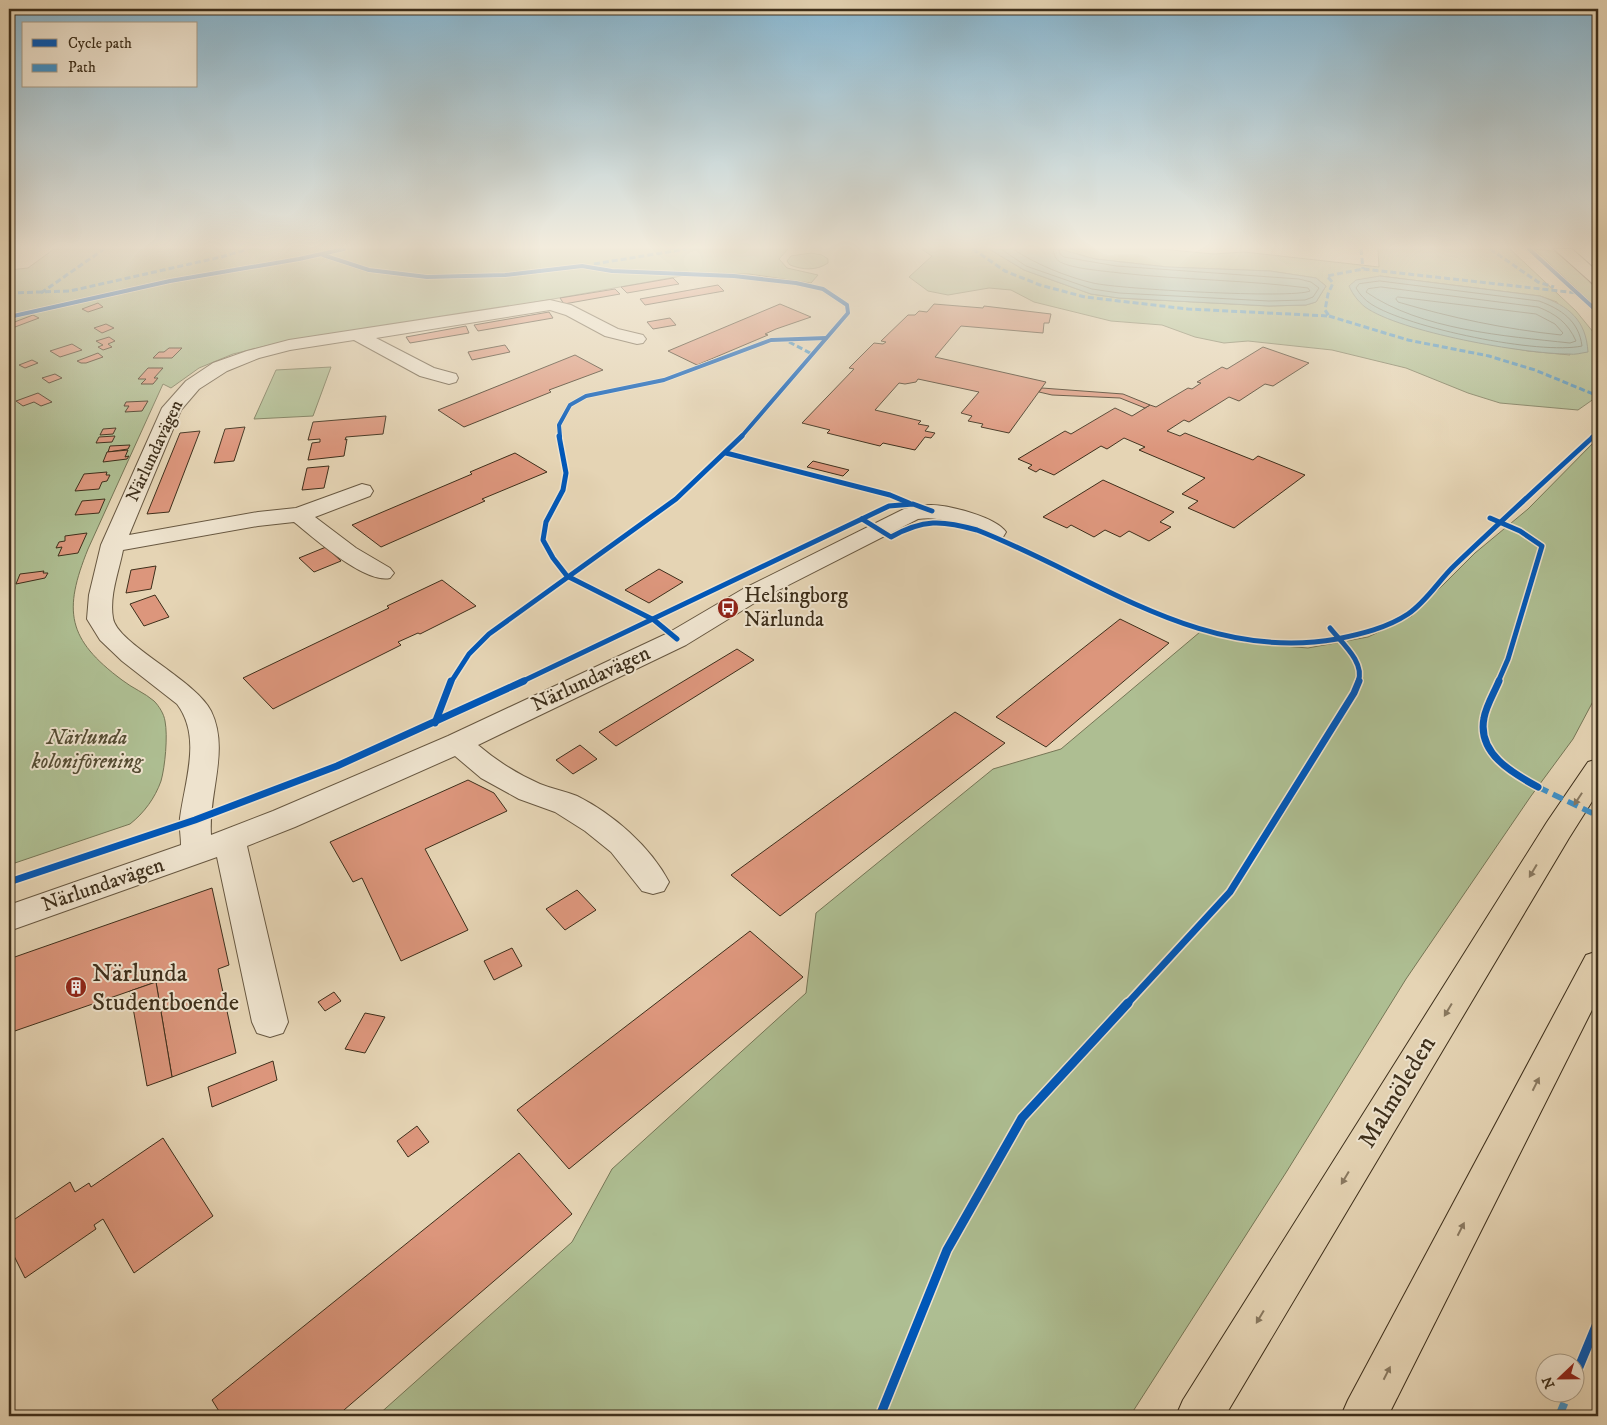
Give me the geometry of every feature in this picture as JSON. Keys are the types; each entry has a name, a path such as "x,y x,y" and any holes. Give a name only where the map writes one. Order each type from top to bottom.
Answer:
{"highway":[{"name":"Malmöleden","path":"1199,1416 1548,847 1598,769"},
{"path":"1364,1416 1598,965"}],"street":[{"name":"Närlundavägen","path":"197,852 194,820 204,759 205,734 197,711 187,698 131,655 109,634 100,619 101,595 113,546 172,408 180,396 192,384 214,370 248,357 300,344 484,316"},
{"name":"Närlundavägen","path":"576,316 608,331 638,339"},
{"path":"359,336 427,372 448,378"},
{"path":"113,546 285,514 299,515 362,492"},
{"name":"Närlundavägen","path":"9,918 197,852 284,819 458,743 677,639 759,590 912,514 932,511 942,513 996,532"},
{"path":"299,515 348,553 382,573"},
{"path":"458,743 491,771 529,791 566,804 596,823 622,844 653,882"},
{"path":"230,840 270,1022"}],"green space":[{"name":"Närlunda koloniförening","path":"24,316 456,316 282,342 233,354 199,368 171,388 163,384 88,549 75,590 73,607 80,637 90,651 122,680 154,701 162,713 166,727 166,743 161,781 148,805 130,824 9,865 9,319"},
{"path":"1089,316 1439,316 1477,341 1528,351 1570,355 1560,316 1580,316 1598,338 1598,396 1578,410 1500,403 1468,393 1406,368 1332,350 1248,341 1224,343 1195,337 1162,325 1111,321"},
{"path":"331,367 313,416 254,419 276,370"},
{"path":"1598,438 1598,692 1573,739 1531,796 1406,979 1287,1171 1130,1416 377,1416 572,1242 612,1169 806,993 816,913 993,769 1061,749 1200,632 1247,643 1308,648 1368,637 1412,616 1475,553 1528,509"}],"water":[{"path":"1382,316 1573,316 1584,331 1588,352 1576,354 1549,353 1494,346 1433,333"}],"building":[{"path":"32,316 39,318 15,327 11,325 14,324 12,323"},
{"path":"529,316 551,316 553,318 478,331 474,325"},
{"path":"753,316 811,317 776,329 765,334 768,335 697,365 668,351"},
{"path":"907,316 1051,316 1049,323 1044,323 1043,333 961,326 935,357 1046,382 1009,433 981,427 983,424 968,421 972,416 961,413 979,392 918,379 916,382 899,383 875,410 921,421 918,424 929,426 925,431 935,433 931,438 925,437 915,450 883,443 880,446 827,433 830,430 802,423 854,369 849,368 874,343 883,344 886,342 881,341"},
{"path":"670,318 676,325 653,329 647,322"},
{"path":"106,324 114,328 102,333 94,328"},
{"path":"466,326 469,333 410,343 406,337"},
{"path":"109,337 115,341 108,344 112,347 103,350 98,347 103,345 96,341"},
{"path":"72,344 82,350 60,357 50,351"},
{"path":"505,345 510,352 472,360 468,352"},
{"path":"1263,347 1309,363 1273,386 1265,384 1239,401 1229,397 1189,422 1184,420 1167,431 1180,436 1185,433 1253,460 1258,456 1305,475 1234,528 1188,508 1198,501 1182,494 1205,478 1139,450 1145,447 1124,438 1107,449 1101,446 1054,475 1040,469 1036,472 1028,468 1032,465 1018,459 1065,431 1071,434 1115,408 1132,416 1150,405 1156,407 1188,388 1192,389 1201,383 1197,382 1222,367 1227,369"},
{"path":"169,348 182,348 172,358 153,358 159,352 164,352"},
{"path":"98,353 103,357 86,363 77,361"},
{"path":"575,355 603,370 549,390 551,392 464,427 438,410"},
{"path":"32,360 38,363 25,368 19,365"},
{"path":"148,368 163,368 154,378 158,378 153,384 141,384 146,379 138,379"},
{"path":"55,374 62,378 49,383 42,378"},
{"path":"1042,388 1123,394 1150,405 1145,408 1120,398 1052,395 1039,392"},
{"path":"38,393 52,402 41,406 34,402 23,406 16,401"},
{"path":"148,401 142,411 125,412 129,406 124,406 126,402"},
{"path":"386,416 383,434 346,437 344,456 308,460 312,443 320,442 320,439 308,440 313,422"},
{"path":"245,427 234,461 214,463 225,429"},
{"path":"116,428 113,434 100,435 103,429"},
{"path":"200,431 169,512 147,514 180,433"},
{"path":"115,436 112,442 96,443 99,437"},
{"path":"130,445 128,449 108,452 110,446"},
{"path":"128,450 125,457 129,456 127,459 103,462 107,452"},
{"path":"515,453 547,472 482,499 485,501 381,547 352,525 472,474 470,472"},
{"path":"813,461 849,470 843,476 807,467"},
{"path":"329,466 324,488 302,490 307,468"},
{"path":"107,472 106,475 110,475 107,481 102,482 99,489 75,491 84,474"},
{"path":"1103,480 1174,512 1160,522 1171,527 1149,541 1129,531 1120,537 1105,530 1094,537 1071,525 1067,528 1043,517"},
{"path":"105,499 99,513 75,515 82,501"},
{"path":"87,533 78,553 58,556 62,547 56,548 59,542 65,541 65,536"},
{"path":"326,547 341,561 314,572 299,558"},
{"path":"156,566 151,589 126,593 131,570"},
{"path":"659,569 683,582 649,603 625,590"},
{"path":"44,571 43,573 48,573 45,578 16,584 20,574"},
{"path":"442,580 476,606 420,634 418,633 398,642 401,645 273,709 243,678 389,608 387,606"},
{"path":"155,595 169,617 144,626 130,604"},
{"path":"1120,619 1169,643 1046,747 996,717"},
{"path":"737,649 754,660 616,746 599,732"},
{"path":"955,712 1005,743 780,916 731,875"},
{"path":"580,745 597,759 573,774 556,760"},
{"path":"468,780 494,793 507,811 425,849 468,930 401,961 362,878 353,882 330,842"},
{"name":"Närlunda Studentboende","path":"212,888 229,965 218,969 236,1053 172,1077 156,982 9,1033 9,959"},
{"path":"577,890 596,910 565,930 546,909"},
{"path":"750,931 803,977 569,1169 517,1110"},
{"path":"512,948 522,966 494,980 484,961"},
{"path":"156,982 172,1077 147,1086 130,991"},
{"path":"334,992 341,1001 325,1011 318,1002"},
{"path":"365,1013 385,1017 365,1053 345,1049"},
{"path":"273,1061 277,1080 212,1107 208,1087"},
{"path":"417,1126 429,1142 408,1157 397,1141"},
{"path":"163,1138 213,1216 134,1273 103,1219 94,1225 96,1229 25,1278 9,1246 9,1223 70,1182 75,1192 89,1183 91,1187"},
{"path":"519,1153 572,1214 337,1416 222,1416 212,1400"}],"marked path":[{"path":"1319,316 1329,316"},
{"path":"1329,316 1408,340 1489,356 1535,370 1598,396"},
{"path":"789,342 812,354"},
{"path":"1538,787 1598,816"},
{"path":"1559,1416 1565,1402"}],"cycle path":[{"path":"9,317 15,316"},
{"path":"435,723 454,675 463,661 482,640 538,597 657,514 700,478 723,456 787,386 846,316"},
{"path":"677,639 654,620 567,576 553,558 543,540 546,522 563,490 566,473 560,447 559,425 570,405 586,396 664,380 771,340 826,338"},
{"path":"862,519 891,537 911,527 927,522 947,523 977,530 1145,610 1213,633 1249,640 1284,643 1321,641 1376,629 1413,610 1452,568 1598,432"},
{"path":"726,453 890,495 909,503"},
{"path":"9,882 195,820 337,766 435,723 654,620 757,568 889,506 913,504 932,511"},
{"path":"1490,518 1520,531 1542,546 1508,659 1484,718 1485,739 1496,759 1512,773 1538,787"},
{"path":"880,1416 947,1250 1022,1118 1230,892 1354,693 1360,678 1358,664 1330,628"},
{"path":"1584,1355 1598,1321"}],"place":[{"name":"Helsingborg Närlunda","path":"728,608"},
{"name":"Närlunda Studentboende","path":"76,987"}]}
